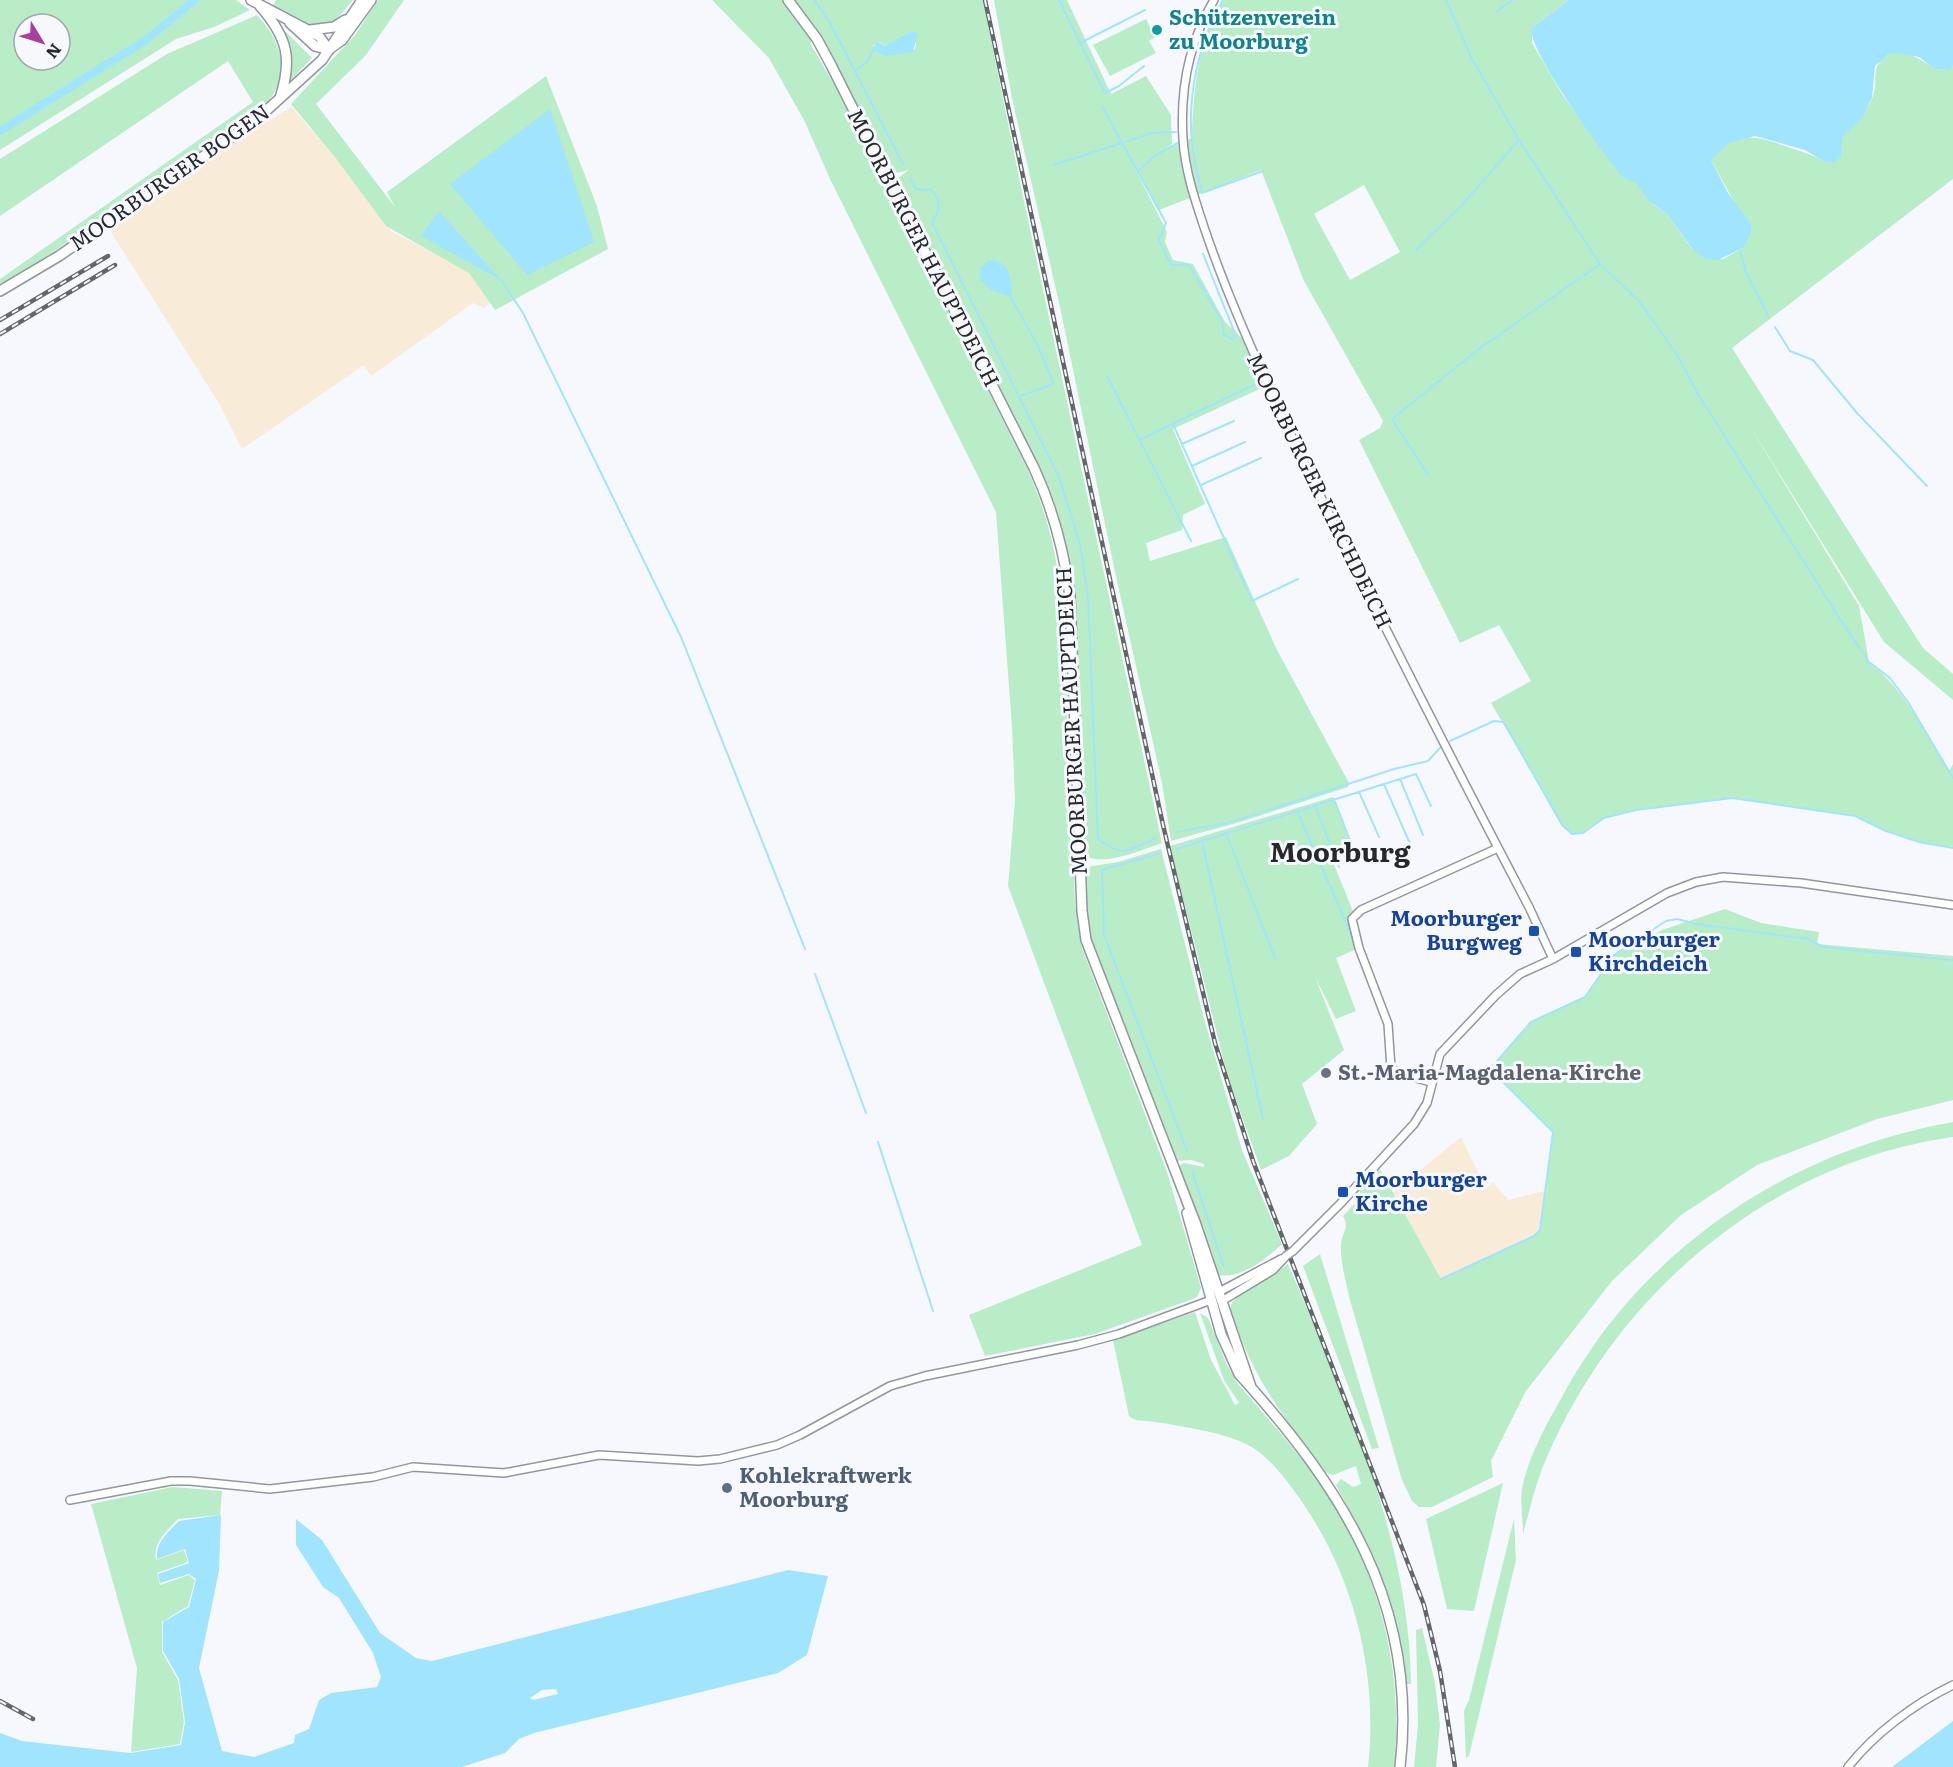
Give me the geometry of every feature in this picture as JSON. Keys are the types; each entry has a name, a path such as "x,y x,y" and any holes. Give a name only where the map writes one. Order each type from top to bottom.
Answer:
{"main road":[{"path":"251,0 287,21 309,30 325,41 329,50"},
{"path":"329,50 362,0"},
{"path":"329,50 342,40 371,0"},
{"name":"MOORBURGER HAUPTDEICH","path":"788,0 817,39 831,65 1034,468 1051,510 1064,558 1070,596 1082,911 1086,940 1185,1202 1211,1300 1231,1359 1239,1374 1327,1482 1358,1534 1374,1570 1386,1606 1399,1663 1403,1709 1400,1767"},
{"path":"260,6 276,25 284,40 286,76 279,100"},
{"path":"309,30 334,27 352,15"},
{"path":"287,21 315,46 329,50"},
{"name":"MOORBURGER BOGEN","path":"0,291 59,256 256,120 317,65 329,50"},
{"name":"MOORBURGER HAUPTDEICH","path":"1185,1202 1196,1222 1251,1387"},
{"path":"1211,1300 1220,1296"}],"street":[{"name":"MOORBURGER KIRCHDEICH","path":"1214,0 1196,35 1185,84 1183,139 1190,186 1199,212 1235,313 1349,560 1553,959"},
{"path":"1431,1082 1401,1074 1391,1068 1388,1024 1359,948 1352,924 1354,914 1498,848"},
{"path":"1220,1296 1293,1251 1340,1204 1414,1124 1427,1103 1431,1082 1445,1047 1476,1014 1520,974 1553,959 1667,893 1713,879 1779,881 1953,905"},
{"path":"70,1500 171,1481 270,1490 373,1477 413,1467 504,1473 599,1455 698,1461 720,1459 777,1445 800,1436 890,1386 936,1373 1078,1346 1163,1319 1211,1300"},
{"path":"1848,1767 1896,1722 1953,1685"}],"shaded area":[{"path":"292,107 309,128 326,142 392,232 506,289 484,308 473,303 371,376 364,365 242,449 220,405 109,229 257,127"},
{"path":"1461,1137 1486,1189 1493,1182 1508,1200 1545,1191 1540,1230 1534,1236 1441,1279 1393,1192"}],"green space":[{"path":"0,0 236,0 250,10 214,27 176,39 0,150"},
{"path":"276,0 353,0 335,21 307,26 273,6"},
{"path":"378,0 404,0 366,55 316,104 395,207 387,192 546,76 597,206 608,249 495,310 469,273 386,226 335,157 291,104 355,35"},
{"path":"712,0 782,0 813,40 810,43 836,88 1027,468 1052,540 1057,564 1065,638 1068,703 1064,742 1069,742 1075,903 1082,948 1167,1172 1201,1288 1197,1297 1095,1334 985,1356 969,1315 1142,1245 1008,886 1015,800 1012,727 996,512 830,179 805,122 769,58"},
{"path":"793,0 983,0 1162,843 1112,858 1092,858 1085,855 1073,576 1056,511 1044,479 894,181 909,170 889,172 823,41","holes":["909,34 916,44 915,49 903,53 889,52 873,46 878,41 885,46"]},
{"path":"994,0 1067,0 1111,94 1146,76 1171,115 1172,144 1160,153 1192,138 1196,84 1202,49 1223,0 1569,0 1532,28 1532,43 1562,94 1622,177 1636,182 1654,205 1667,214 1691,248 1705,259 1723,259 1743,248 1736,205 1711,160 1726,144 1744,138 1762,139 1810,154 1826,162 1843,136 1870,103 1875,90 1876,69 1881,60 1897,53 1906,53 1938,69 1953,66 1953,179 1732,348 1923,648 1953,674 1953,700 1884,642 1746,420 1859,606 1869,662 1882,673 1904,699 1949,771 1953,764 1953,847 1919,842 1886,831 1855,816 1732,798 1636,810 1604,818 1583,833 1572,834 1562,825 1491,703 1531,681 1499,625 1460,643 1359,440 1380,428 1383,421 1304,281 1261,170 1159,210 1138,170 1150,159 1136,170 1167,232 1165,242 1173,260 1193,264 1225,322 1246,342 1266,386 1173,429 1205,504 1183,515 1182,530 1146,543 1150,561 1226,537 1277,650 1349,783 1348,787 1240,822 1171,841 1162,783 1060,307 1012,98","holes":["1364,185 1400,252 1350,280 1314,214"]},
{"path":"257,15 274,39 281,63 281,75 277,87 260,111 34,265 0,285 0,279 253,102 228,61 0,216 0,159 167,54"},
{"path":"1146,19 1155,37 1149,41 1156,53 1110,76 1093,45"},
{"path":"283,29 312,58 289,82 291,52"},
{"path":"1333,797 1353,848 1331,857 1354,914 1359,948 1336,958 1356,1011 1336,1019 1315,977 1344,1050 1302,1084 1317,1124 1289,1156 1261,1170 1227,1074 1170,846"},
{"path":"1161,849 1203,1015 1242,1150 1282,1244 1260,1262 1235,1274 1217,1275 1177,1167 1184,1163 1204,1167 1204,1164 1191,1160 1175,1161 1090,941 1087,922 1085,870 1087,867 1118,862"},
{"path":"1725,909 1761,923 1819,932 1817,944 1953,956 1953,1100 1877,1119 1757,1165 1681,1215 1612,1281 1526,1391 1491,1461 1493,1477 1432,1507 1419,1507 1412,1501 1402,1480 1350,1300 1341,1258 1341,1244 1346,1227 1343,1216 1361,1197 1359,1189 1380,1169 1441,1279 1534,1236 1540,1230 1553,1132 1490,1069 1531,1022 1585,997 1614,955 1662,930"},
{"path":"1953,1122 1953,1137 1885,1152 1820,1176 1759,1208 1704,1248 1653,1295 1609,1348 1572,1406 1542,1469 1523,1534 1521,1494 1525,1477 1538,1441 1562,1397 1595,1344 1633,1296 1677,1253 1726,1215 1778,1183 1834,1156 1892,1136"},
{"path":"1320,1254 1379,1448 1372,1449 1303,1266"},
{"path":"1288,1264 1351,1416 1386,1522 1399,1575 1408,1629 1411,1684 1405,1684 1390,1601 1368,1544 1336,1485 1341,1479 1353,1487 1361,1484 1356,1466 1333,1475 1325,1472 1259,1377 1231,1311 1231,1304 1237,1297"},
{"path":"1195,1312 1211,1360 1235,1405 1239,1403 1224,1380 1200,1313 1208,1318 1227,1365 1238,1384 1327,1494 1346,1525 1361,1557 1374,1590 1391,1660 1396,1731 1394,1767 1368,1767 1369,1693 1365,1656 1357,1620 1331,1551 1292,1488 1265,1457 1244,1443 1212,1433 1138,1420 1129,1416 1113,1340"},
{"path":"1503,1483 1474,1611 1447,1609 1426,1519"},
{"path":"173,1487 222,1491 220,1515 178,1519 161,1538 156,1548 156,1560 184,1550 188,1562 157,1573 160,1585 189,1575 195,1580 188,1606 162,1622 162,1652 178,1680 184,1722 180,1744 131,1752 137,1668 91,1504"},
{"path":"1514,1519 1516,1560 1469,1756 1466,1758 1464,1711 1469,1700"},
{"path":"1422,1628 1435,1683 1440,1725 1436,1767 1414,1767 1418,1725 1416,1630"}],"water":[{"path":"1569,0 1953,0 1953,66 1949,70 1935,69 1919,57 1896,53 1888,55 1875,66 1872,98 1862,118 1842,138 1841,157 1834,162 1825,162 1805,150 1755,136 1729,143 1711,160 1728,193 1751,224 1751,233 1743,248 1718,260 1705,259 1693,250 1667,214 1649,201 1636,183 1622,177 1568,102 1541,56 1533,39 1532,28"},
{"path":"912,31 918,34 913,52 885,56 872,50 877,41 885,46"},
{"path":"550,109 594,242 527,275 450,184"},
{"path":"439,211 501,280 421,236"},
{"path":"989,260 1001,263 1008,271 1012,288 1010,296 991,290 980,280 980,268"},
{"path":"221,1515 219,1571 199,1668 222,1751 254,1757 294,1743 295,1735 309,1729 319,1700 331,1693 377,1687 381,1677 373,1653 339,1598 323,1587 296,1545 296,1519 322,1540 380,1633 416,1658 432,1661 788,1570 828,1576 807,1655 778,1673 534,1733 519,1739 505,1753 462,1767 0,1767 0,1733 22,1741 130,1753 181,1745 185,1722 179,1679 163,1651 163,1622 189,1607 196,1579 189,1574 160,1583 158,1574 189,1563 185,1549 157,1559 158,1548 163,1538 179,1521","holes":["556,1689 558,1694 533,1700 530,1698 542,1690"]},
{"path":"1953,1721 1953,1767 1892,1767"}],"waterway":[{"path":"0,131 146,40 195,0"},
{"path":"814,0 829,21 903,164"},
{"path":"1059,0 1105,93 1119,86 1144,66"},
{"path":"1223,0 1201,50 1191,106 1192,143 1202,193 1263,171"},
{"path":"1446,0 1472,59 1519,140 1600,264 1639,301 1676,353 1698,394 1838,616 1869,662 1890,678 1908,702 1953,778"},
{"path":"1497,11 1513,0"},
{"path":"1080,43 1145,10"},
{"path":"855,71 867,62 873,51"},
{"path":"1103,108 1166,223 1159,240 1171,265 1189,265 1222,321 1224,335 1233,339 1236,336 1203,254"},
{"path":"1054,165 1152,133 1176,132"},
{"path":"1416,250 1462,205 1518,141"},
{"path":"1138,170 1156,155 1178,143"},
{"path":"911,180 916,189 931,190 937,198 938,210 932,222 1059,477 1080,544 1088,597 1098,839 1121,851 1132,849 1156,838"},
{"path":"1740,251 1746,272 1769,317"},
{"path":"1428,475 1392,419 1479,349 1600,264"},
{"path":"501,280 523,313 681,637 805,949"},
{"path":"1010,296 1037,344 1053,382 1051,385 1020,396"},
{"path":"1775,327 1790,351 1813,360 1857,413 1927,486"},
{"path":"1107,376 1191,541"},
{"path":"1141,439 1260,382"},
{"path":"1182,444 1234,421"},
{"path":"1173,424 1252,601 1298,579"},
{"path":"1192,466 1245,442"},
{"path":"1201,485 1261,458"},
{"path":"1450,741 1494,721 1504,722 1562,825 1572,834 1583,833 1604,818 1636,810 1732,798 1855,816 1886,831 1919,842 1953,848"},
{"path":"1176,832 1228,823 1394,769 1428,761 1440,748"},
{"path":"1177,849 1416,774 1431,806"},
{"path":"1400,779 1423,835"},
{"path":"1384,784 1411,846"},
{"path":"1359,792 1379,837"},
{"path":"1334,799 1358,861"},
{"path":"1315,805 1339,867"},
{"path":"1297,811 1355,943"},
{"path":"1226,833 1275,958"},
{"path":"1202,841 1263,1119"},
{"path":"1161,853 1102,870 1104,935 1187,1151"},
{"path":"1441,1279 1534,1236 1540,1230 1553,1132 1490,1069 1531,1022 1585,997 1614,955 1666,921 1677,919 1697,924 1808,939 1823,947 1953,960"},
{"path":"815,974 866,1113"},
{"path":"878,1142 933,1311"},
{"path":"1192,1171 1223,1265"}],"railway":[{"path":"985,0 1163,825 1215,1043 1253,1161 1424,1605 1440,1671 1455,1767"},
{"path":"0,320 108,256"},
{"path":"0,334 115,265"},
{"path":"0,1701 33,1719"}],"place":[{"name":"Schützenverein zu Moorburg","path":"1157,30"},
{"name":"Moorburger Burgweg","path":"1534,931"},
{"name":"Moorburger Kirchdeich","path":"1576,952"},
{"name":"St.-Maria-Magdalena-Kirche","path":"1326,1073"},
{"name":"Moorburger Kirche","path":"1343,1192"},
{"name":"Kohlekraftwerk Moorburg","path":"727,1488"}],"district":[{"name":"Moorburg","path":"1340,853"}]}
